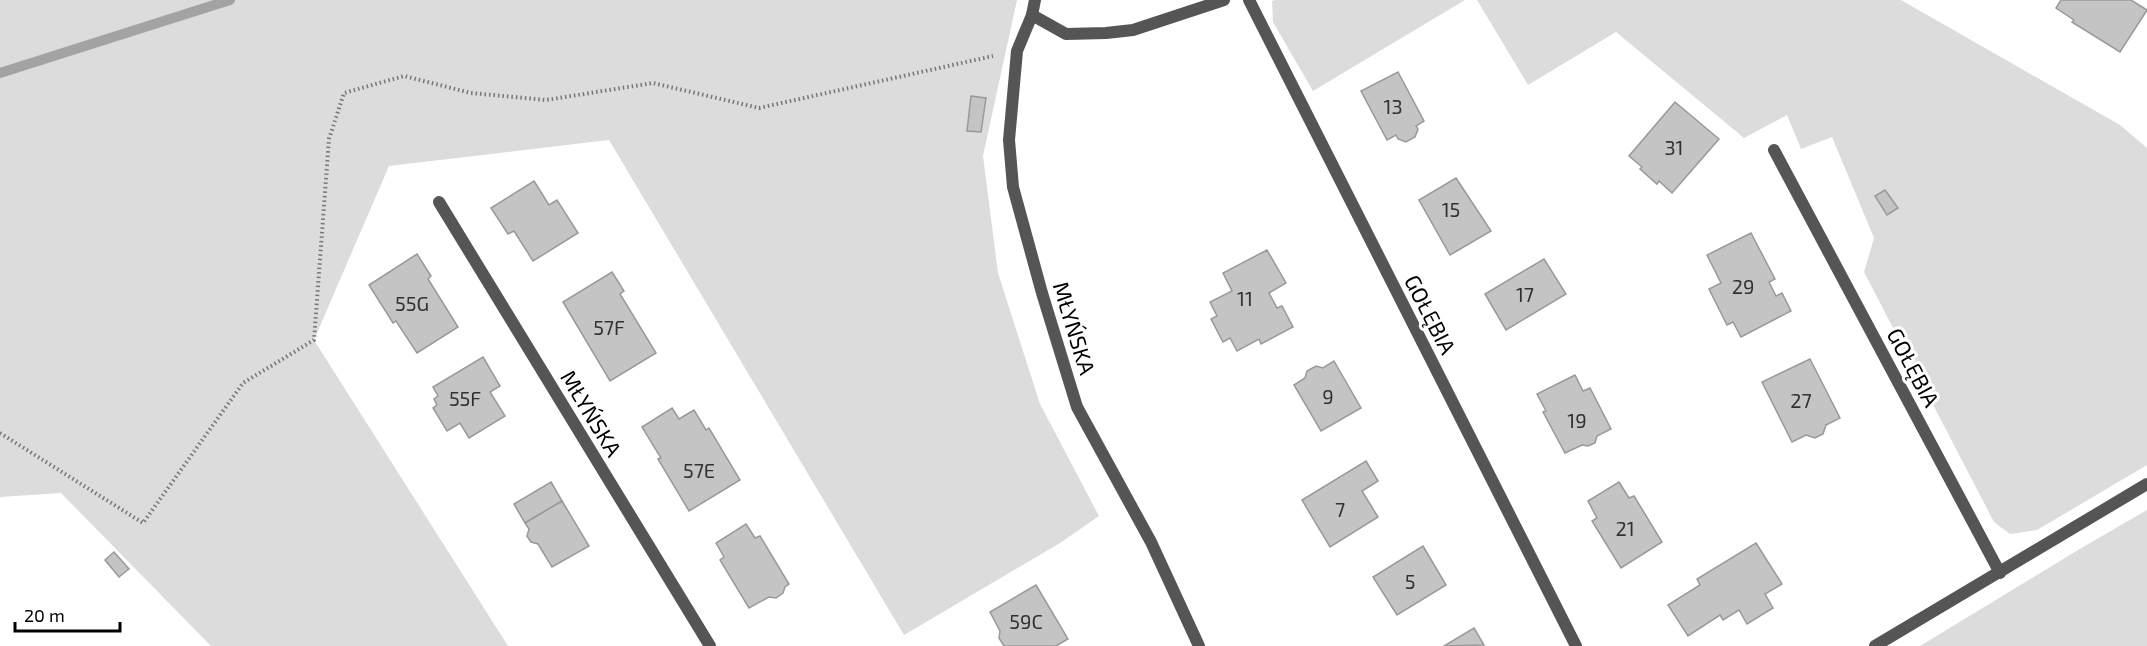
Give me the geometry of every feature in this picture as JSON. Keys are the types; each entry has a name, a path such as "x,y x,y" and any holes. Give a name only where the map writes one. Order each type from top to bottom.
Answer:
{"street":[{"name":"MŁYŃSKA","path":"1035,0 1032,15 1017,51 1009,140 1013,187 1077,407 1151,542 1199,646"},
{"path":"1032,15 1066,34 1106,33 1133,30 1224,0"},
{"name":"GOŁĘBIA","path":"1249,0 1576,646"},
{"name":"GOŁĘBIA","path":"1774,150 2000,573"},
{"name":"MŁYŃSKA","path":"439,202 710,646"},
{"path":"1875,646 2147,484"}],"shaded area":[{"path":"0,0 1017,0 983,156 998,273 1040,404 1099,516 1060,543 904,635 609,140 389,166 314,340 508,646 211,646 61,493 0,497"},
{"path":"1465,0 1313,91 1273,22 1272,1"},
{"path":"1477,0 1901,0 2120,125 2147,148 2147,465 2037,530 2010,534 1994,522 1864,272 1874,238 1832,137 1801,149 1787,115 1744,138 1616,32 1528,85"},
{"path":"2147,510 2147,646 1920,646 2083,547"}],"building":[{"path":"2061,0 2131,0 2147,10 2120,52 2072,22 2074,20 2056,8"},
{"path":"1398,72 1424,121 1416,126 1418,129 1415,137 1406,142 1398,139 1396,135 1387,140 1361,91"},
{"path":"971,96 986,98 981,132 967,131"},
{"path":"1675,102 1719,139 1672,193 1659,181 1657,184 1629,156"},
{"path":"1456,178 1491,231 1450,255 1419,200"},
{"path":"534,181 549,205 557,200 578,233 533,261 514,231 508,234 491,208"},
{"path":"1885,190 1898,208 1887,215 1875,196"},
{"path":"1751,233 1775,279 1769,282 1776,296 1782,293 1791,311 1741,337 1733,322 1727,325 1709,289 1721,283 1707,255"},
{"path":"1267,250 1286,283 1269,293 1277,308 1282,306 1293,327 1261,344 1259,339 1237,351 1230,338 1223,342 1211,319 1217,316 1210,302 1232,291 1223,273"},
{"path":"417,254 431,276 428,279 458,327 417,353 396,321 393,323 369,285"},
{"path":"1544,259 1566,294 1506,330 1485,294"},
{"path":"612,272 624,291 620,294 656,353 610,381 563,302"},
{"path":"483,357 500,386 490,392 505,416 469,438 460,423 447,431 433,408 437,405 434,399 438,396 433,387"},
{"path":"1810,359 1840,418 1826,425 1823,434 1815,438 1806,435 1792,442 1762,382"},
{"path":"1334,361 1361,408 1321,431 1294,385 1305,378 1307,371 1316,366 1323,368"},
{"path":"1575,375 1583,391 1590,388 1611,429 1597,436 1595,443 1588,446 1582,445 1565,453 1543,412 1546,411 1537,394"},
{"path":"672,408 679,419 694,410 706,430 709,428 740,480 689,511 642,427"},
{"path":"1366,461 1378,481 1362,491 1378,517 1330,547 1302,500"},
{"path":"551,482 562,501 525,523 514,504"},
{"path":"1619,482 1629,498 1634,496 1662,542 1621,568 1592,521 1597,518 1588,501"},
{"path":"562,501 589,546 552,567 538,544 531,542 527,536 529,529 525,523"},
{"path":"746,524 755,538 760,536 789,584 776,598 769,597 749,608 720,560 724,557 716,543"},
{"path":"1756,543 1782,584 1765,594 1773,608 1747,624 1739,610 1723,620 1720,615 1688,636 1668,605 1700,585 1697,579"},
{"path":"1423,546 1446,585 1397,615 1373,577"},
{"path":"114,552 129,569 119,577 105,560"},
{"path":"1036,585 1068,639 1056,646 1004,646 999,638 1000,631 990,612"},
{"path":"1474,628 1484,645 1444,646"}],"waterway":[{"path":"0,73 230,0"}]}
